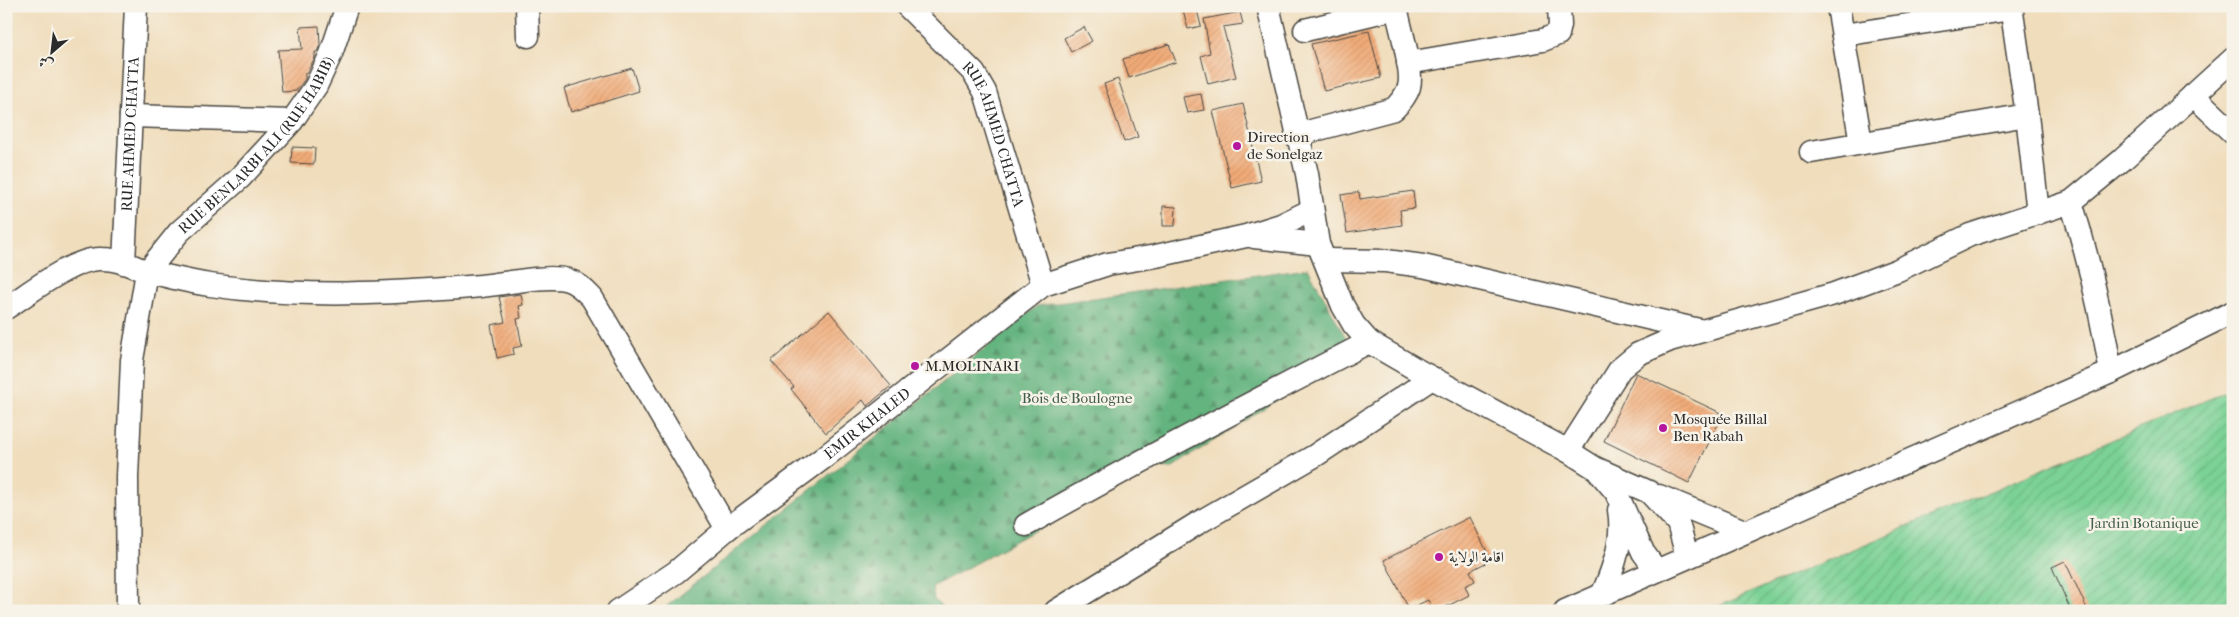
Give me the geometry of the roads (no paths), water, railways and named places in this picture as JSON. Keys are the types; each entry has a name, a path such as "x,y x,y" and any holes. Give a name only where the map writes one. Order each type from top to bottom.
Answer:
{"street":[{"name":"RUE AHMED CHATTA","path":"124,263 136,6"},
{"name":"RUE BENLARBI ALI (RUE HABIB)","path":"147,272 179,232 240,178 292,121 316,86 332,54 346,6"},
{"path":"527,6 528,36"},
{"name":"RUE AHMED CHATTA","path":"907,6 974,73 985,92 1043,285"},
{"path":"1268,6 1296,135 1307,174 1312,210 1322,252 1348,316 1369,342 1568,451 1595,468 1744,531"},
{"path":"1408,63 1543,40 1558,34 1560,25 1559,6"},
{"path":"1838,6 1861,143"},
{"path":"1296,135 1394,109 1403,100 1409,85 1408,63 1396,7 1305,30"},
{"path":"1843,35 2011,8 2028,115 2038,213"},
{"path":"1568,451 1620,369 1638,354 1670,340 1834,294 1898,270 1970,235 2070,202 2120,161 2233,59"},
{"path":"2193,95 2233,133"},
{"path":"1811,152 2028,115"},
{"path":"131,116 292,121"},
{"path":"2070,202 2086,249 2098,294 2111,372"},
{"path":"1246,236 1281,224 1312,210"},
{"path":"1246,236 1322,252 1423,266 1702,331"},
{"name":"EMIR KHALED","path":"618,611 676,572 726,529 822,459 1043,285 1108,264 1156,256 1246,236"},
{"path":"6,308 67,270 84,262 101,258 124,263 147,272 209,285 320,294 391,293 482,286 550,278 567,280 579,285 592,298 726,529"},
{"path":"128,611 127,477 132,360 147,272"},
{"path":"1565,611 1744,531 2111,372 2233,312"},
{"path":"1026,525 1212,423 1369,342"},
{"path":"1056,611 1198,523 1316,455 1432,378"},
{"path":"1595,468 1616,492 1643,552 1656,570"},
{"path":"1602,594 1611,574 1620,539 1620,515 1616,492"},
{"path":"1649,492 1678,522 1687,556"}],"place":[{"name":"Direction de Sonelgaz","path":"1237,146"},
{"name":"M.MOLINARI","path":"915,366"},
{"name":"Mosquée Billal Ben Rabah","path":"1663,428"},
{"name":"اقامة الولاية","path":"1439,557"}],"park label":[{"name":"Bois de Boulogne","path":"1077,398"},
{"name":"Jardin Botanique","path":"2144,523"}]}
